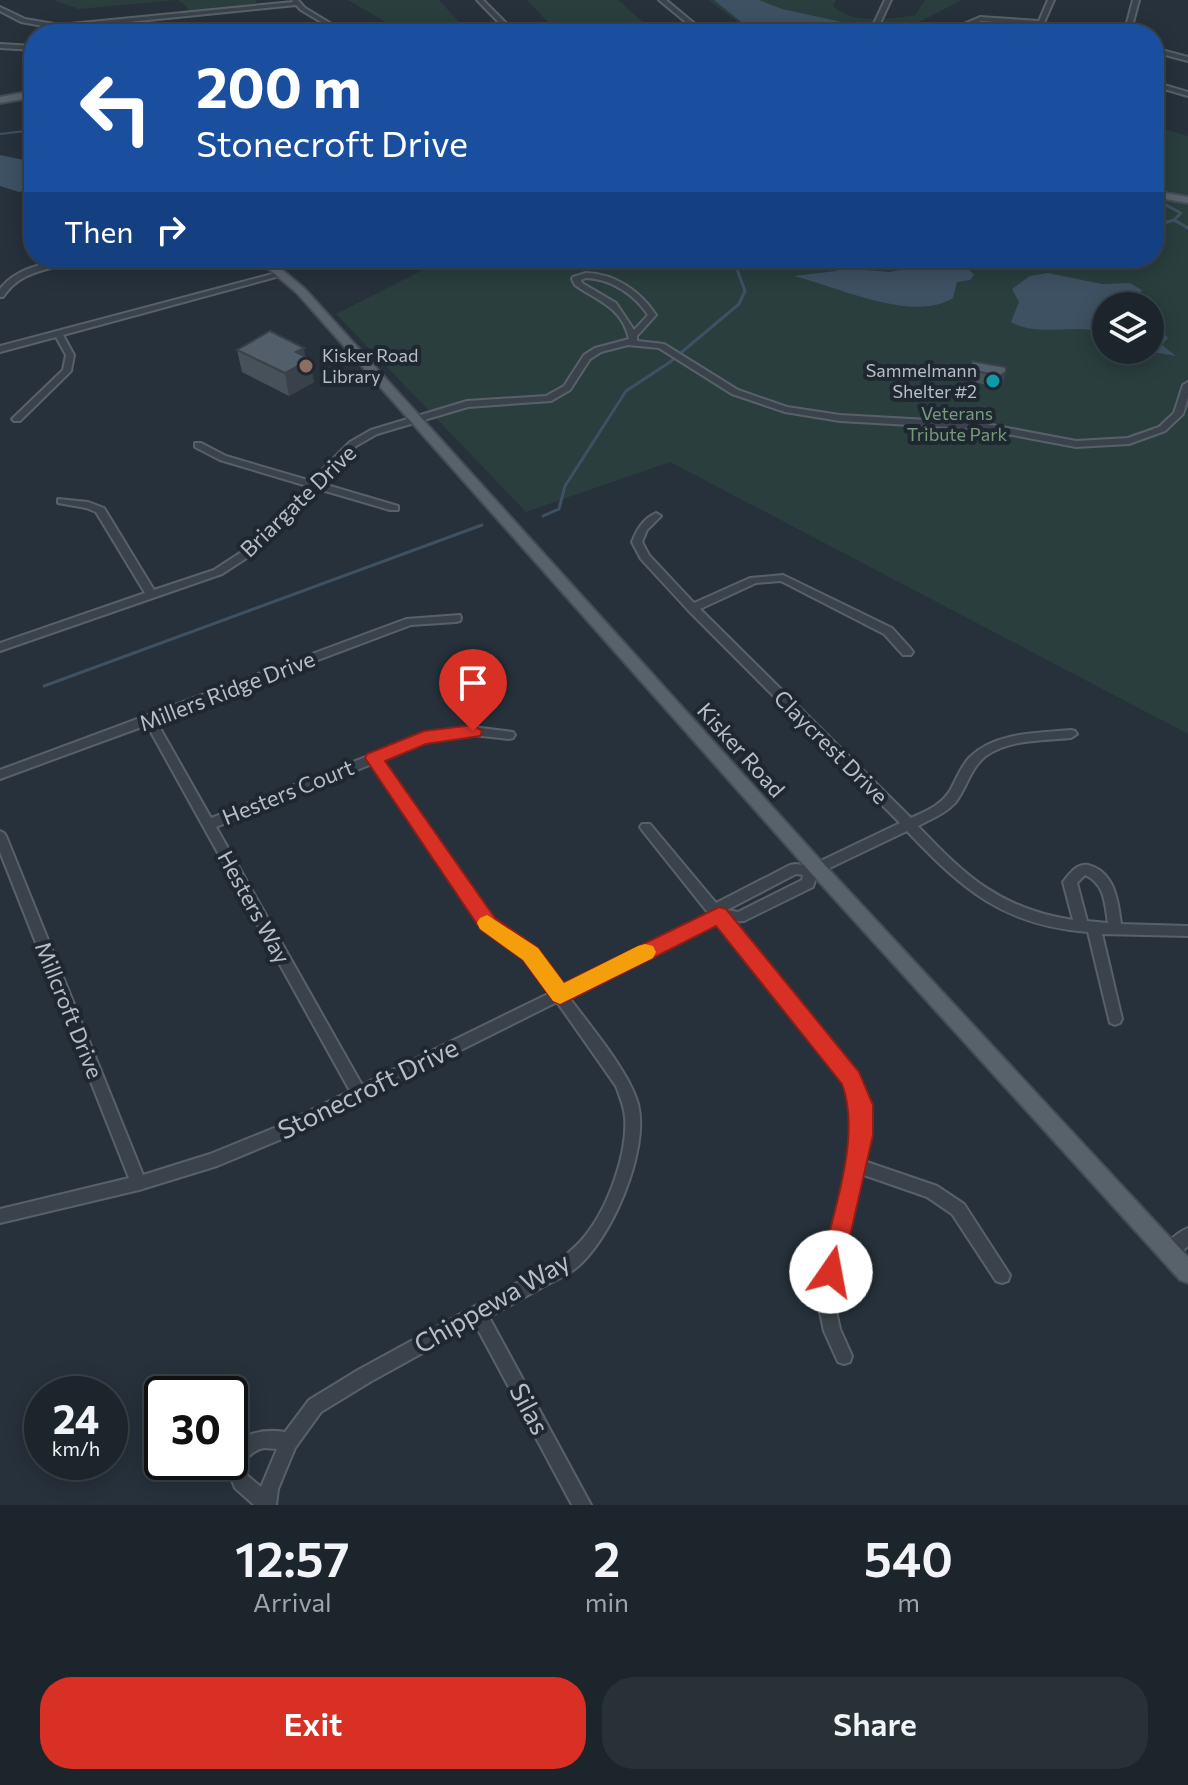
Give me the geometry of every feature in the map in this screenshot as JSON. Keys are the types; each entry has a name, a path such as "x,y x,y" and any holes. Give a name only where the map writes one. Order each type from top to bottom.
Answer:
{"main road":[{"path":"3,100 24,95"},
{"path":"3,100 24,101"},
{"path":"1164,196 1188,200"},
{"name":"Kisker Road","path":"271,268 415,420 814,870 1188,1273"}],"street":[{"path":"480,0 504,24"},
{"path":"662,0 692,24"},
{"path":"877,24 888,0"},
{"path":"968,24 980,19 1041,23 1049,0"},
{"path":"1130,24 1136,0"},
{"path":"88,24 296,2 330,24"},
{"path":"0,9 32,24"},
{"path":"0,46 24,47"},
{"path":"1164,53 1188,59"},
{"path":"1164,87 1188,94"},
{"path":"0,295 6,282 43,268"},
{"path":"0,349 269,280 278,275"},
{"path":"585,275 607,280 641,300 652,315 633,339 626,316 579,285 576,279 585,275"},
{"path":"17,419 67,371 70,355 58,333"},
{"path":"633,339 654,343 680,356 735,392 785,409 840,418 981,426 1058,443 1084,445 1129,441 1162,429 1178,414 1188,385"},
{"name":"Briargate Drive","path":"0,647 218,572 233,563 353,444 374,432 467,404 548,399 567,388 587,357 598,350 633,339"},
{"path":"198,445 223,458 394,508"},
{"path":"62,501 100,510 151,595"},
{"name":"Claycrest Drive","path":"656,516 642,529 637,542 645,557 947,864 988,898 1022,913 1087,926 1188,931"},
{"path":"692,608 754,580 783,578 888,631 907,652"},
{"name":"Millers Ridge Drive","path":"0,775 410,622 456,618"},
{"name":"Hesters Way","path":"150,720 359,1094"},
{"name":"Hesters Court","path":"207,825 424,738 473,731 509,735"},
{"path":"814,870 951,803 972,762 995,745 1071,734"},
{"name":"Chippewa Way","path":"267,1504 269,1489 289,1442 315,1406 569,1264 592,1240 623,1173 632,1134 631,1107 622,1083 530,954 488,924 374,758"},
{"path":"646,827 851,1078 861,1105 862,1135 825,1298 832,1331 844,1356"},
{"name":"Millcroft Drive","path":"0,836 139,1183"},
{"name":"Stonecroft Drive","path":"0,1216 139,1183 212,1161 359,1094 560,995 719,915 721,906 795,869 814,870"},
{"path":"1115,928 1105,881 1093,870 1083,869 1070,882 1087,926 1115,1019"},
{"path":"855,1165 932,1191 958,1209 1002,1275"},
{"path":"1169,1253 1188,1236"},
{"name":"Silas","path":"478,1313 582,1505"},
{"name":"Chippewa Way","path":"267,1504 241,1482 234,1463 249,1443 269,1437 289,1442"}],"green space":[{"path":"53,0 177,0 79,9"},
{"path":"177,0 257,0 253,10 194,17"},
{"path":"348,0 439,0 461,24 389,24"},
{"path":"527,0 618,0 645,24 550,24"},
{"path":"708,0 836,0 833,6 841,12 872,19 915,15 925,0 962,0 915,24 740,24"},
{"name":"Veterans Tribute Park","path":"1164,129 1188,136 1188,734 670,462 526,512 336,314 426,268 1164,268"}],"water":[{"path":"714,0 759,0 782,9 851,24 744,24"},
{"path":"0,155 24,160 24,191 0,186"},
{"path":"840,268 890,272 910,268 967,268 974,275 970,280 957,282 953,298 936,305 917,307 875,300 794,276"},
{"path":"1048,273 1102,284 1130,283 1142,290 1092,292 1092,330 1034,329 1011,322 1019,302 1012,289 1030,276"},
{"path":"1164,347 1176,356 1164,354"}],"building":[{"path":"270,331 304,348 296,352 310,359 285,373 237,350"},
{"path":"972,361 1006,367 1006,372 1000,376 970,370"}],"waterway":[{"path":"0,134 24,131"},
{"path":"1164,204 1181,213 1174,220"},
{"path":"1164,223 1174,220"},
{"path":"1174,220 1188,228"},
{"path":"543,516 559,509 565,486 626,391 670,362 739,304 745,291 737,268"},
{"path":"44,686 482,525"}],"slow traffic":[{"path":"487,923 530,954 560,995 645,952"}],"place":[{"name":"Kisker Road Library","path":"306,366"},
{"name":"Sammelmann Shelter #2","path":"993,381"}],"route":[{"path":"473,731 424,738 374,758 488,924 530,954 560,995 719,915 851,1078 861,1105 862,1135 831,1272"}]}
